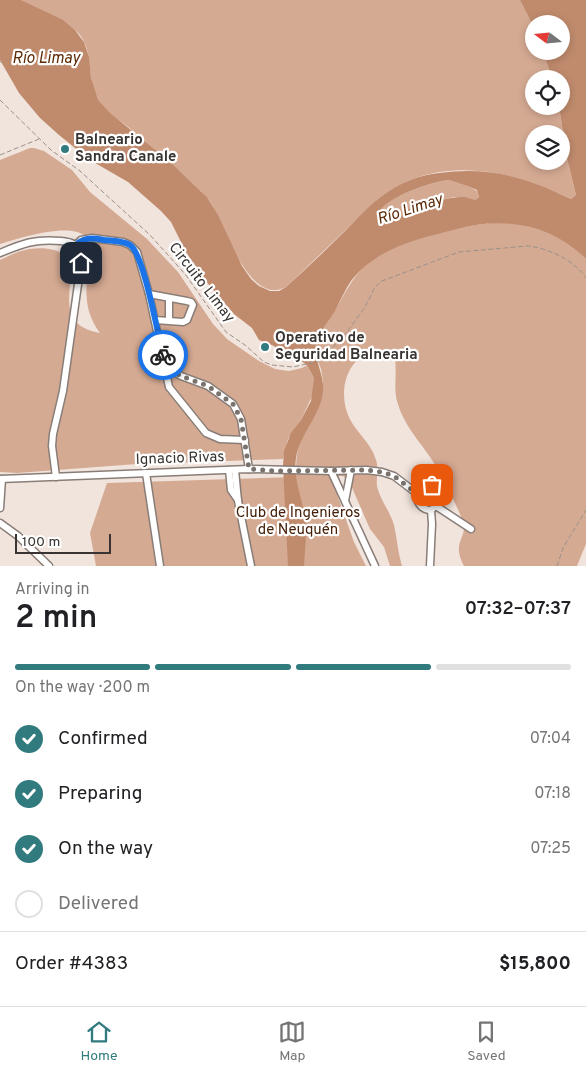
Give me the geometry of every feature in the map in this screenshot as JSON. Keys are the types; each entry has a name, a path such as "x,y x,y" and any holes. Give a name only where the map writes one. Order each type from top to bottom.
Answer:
{"street":[{"path":"76,245 82,240 92,238 123,242 130,245 137,252 155,320 169,387 206,433 220,438 245,440"},
{"path":"0,253 37,240 68,242 76,245 80,251 81,263 63,391 52,434 56,477"},
{"path":"148,294 191,302 193,305 186,320 183,322 155,320"},
{"path":"169,298 169,320"},
{"path":"165,366 181,376 208,386 233,404 241,419 249,469"},
{"name":"Ignacio Rivas","path":"1,479 249,469 351,470 382,472 394,476 415,492"},
{"path":"232,470 231,490 238,501 251,566"},
{"path":"345,501 351,470"},
{"path":"331,471 375,566"},
{"path":"146,473 160,566"},
{"path":"432,485 437,473"},
{"path":"0,508 1,479"},
{"path":"430,566 433,508 438,494 436,487 426,484 415,492 418,502 426,510 433,508 471,529"},
{"path":"0,523 18,536 49,566"},
{"path":"0,527 44,566"}],"path":[{"name":"Circuito Limay","path":"0,100 54,152 84,174 154,239 185,274 226,332 268,363 288,367 318,362 347,332 379,283 459,252 527,246 536,247 570,262 580,269 586,278"},
{"path":"0,155 40,139"},
{"path":"557,566 563,548 586,510"}],"green space":[{"path":"21,0 520,0 528,15 525,15 525,60 546,60 549,70 525,70 525,115 560,115 562,125 525,125 525,170 570,170 576,195 571,199 548,188 524,180 473,170 448,171 424,175 400,185 378,199 286,287 272,290 260,285 249,275 204,194 180,171 101,105 94,92 86,45 75,30"},
{"path":"30,148 44,151 72,170 90,192 147,239 178,272 213,324 227,339 259,361 275,369 289,371 307,365 314,378 313,394 301,420 288,439 283,459 137,464 17,473 0,472 0,260 18,252 35,248 50,249 64,255 71,266 69,303 73,317 82,327 100,333 91,318 87,303 86,287 89,253 85,236 68,230 44,232 0,244 0,160"},
{"path":"449,180 470,187 477,191 479,197 475,200 454,197 418,206 381,219 376,218 379,211 386,204 407,192 419,187"},
{"name":"Club de Ingenieros de Neuquén","path":"507,222 529,226 550,234 569,244 586,259 586,544 577,566 464,566 459,550 464,531 462,519 441,474 412,432 400,410 395,390 396,366 394,355 389,351 383,350 370,353 355,363 346,379 344,397 345,406 351,421 374,454 377,466 377,486 394,525 402,566 390,566 384,547 370,529 350,483 343,476 339,476 333,483 354,542 366,566 96,566 90,533 107,483 296,477 296,461 299,446 305,431 318,409 323,392 321,369 316,353 317,339 357,274 380,255 415,240 473,225"}],"water":[{"name":"Río Limay","path":"0,0 21,0 63,20 75,30 84,42 89,57 91,78 98,100 110,113 168,160 207,197 218,215 242,266 251,279 259,286 270,291 279,291 308,267 365,210 383,195 407,181 419,177 457,171 490,172 522,179 571,199 576,195 570,170 570,125 562,125 560,115 570,115 570,70 549,70 546,60 570,60 570,15 528,15 520,0 586,0 586,259 558,238 542,231 526,226 492,223 474,225 413,241 386,252 362,269 349,284 335,311 319,335 316,344 316,355 323,392 318,409 301,441 295,466 306,523 304,566 288,566 283,466 284,451 291,433 301,420 311,401 314,378 307,365 301,361 287,358 274,346 259,340 252,328 234,314 203,278 186,252 171,222 161,211 128,182 90,160 59,135 40,118 19,93 0,60","holes":["449,180 477,190 479,197 475,200 455,197 381,219 377,218 386,204 419,187"]}],"way so far":[{"path":"163,355 165,366 181,376 208,386 233,404 241,419 249,469 275,471 366,470 394,476 415,492 426,484 432,485"}],"place":[{"name":"Balneario Sandra Canale","path":"65,149"},
{"name":"Operativo de Seguridad Balnearia","path":"265,347"}],"route":[{"path":"81,263 80,251 76,245 82,240 92,238 123,242 130,245 137,252 163,355"}]}
